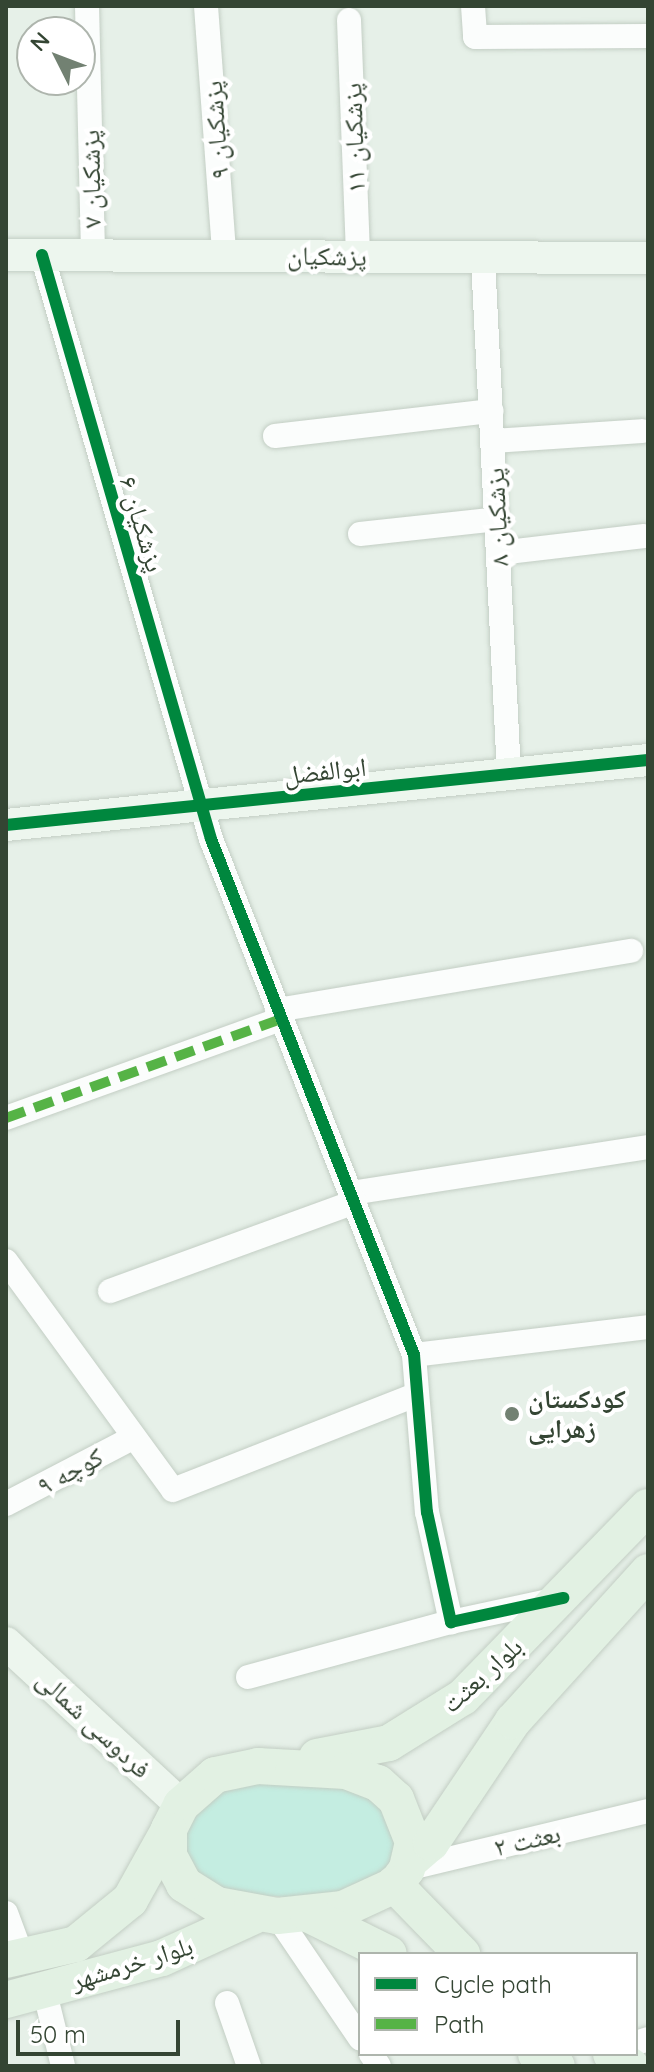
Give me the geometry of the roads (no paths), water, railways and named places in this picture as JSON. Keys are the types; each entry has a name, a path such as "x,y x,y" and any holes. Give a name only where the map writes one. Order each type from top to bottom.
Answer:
{"main road":[{"name":"پزشکیان","path":"6,255 224,254 483,260 648,258"},
{"name":"ابوالفضل","path":"6,825 648,760"},
{"name":"بلوار بعثت","path":"271,1765 358,1753 407,1735 463,1697 563,1598 648,1507"},
{"name":"بلوار بعثت","path":"403,1871 431,1843 513,1721 648,1572"},
{"name":"فردوسی شمالی","path":"6,1643 175,1818"},
{"path":"280,1915 343,1909 403,1871 412,1833 407,1816 378,1783 346,1771 271,1765 215,1775 175,1818 169,1856 184,1884 208,1901 280,1915 383,1952"},
{"name":"بلوار خرمشهر","path":"14,1958 76,1944 130,1900 175,1818"},
{"path":"403,1871 461,1952"},
{"name":"بلوار خرمشهر","path":"6,2000 88,1981 280,1915"},
{"path":"76,1944 95,1956 96,1972 88,1981"},
{"path":"540,2056 557,2066"}],"street":[{"name":"پزشکیان ۷","path":"87,6 93,255"},
{"name":"پزشکیان ۹","path":"206,6 224,254"},
{"path":"473,6 475,37 648,36"},
{"name":"پزشکیان ۱۱","path":"349,20 358,257"},
{"name":"پزشکیان ۶","path":"42,255 211,839 414,1355 427,1512 451,1622"},
{"name":"پزشکیان ۸","path":"483,260 509,774"},
{"path":"275,436 492,411"},
{"path":"493,441 642,431"},
{"path":"360,534 497,519"},
{"path":"499,553 644,536"},
{"path":"6,1118 279,1014 631,951"},
{"path":"110,1291 353,1198 648,1147"},
{"path":"6,1261 173,1490 415,1395"},
{"path":"414,1355 648,1327"},
{"name":"کوچه ۹","path":"6,1504 134,1437"},
{"path":"248,1677 451,1622 563,1598"},
{"name":"بعثت ۲","path":"403,1871 648,1811"},
{"path":"6,1913 14,1958"},
{"path":"280,1915 358,2035"},
{"path":"44,1989 63,2066"},
{"path":"227,2003 249,2066"}],"place":[{"name":"کودکستان زهرایی","path":"512,1414"}]}
